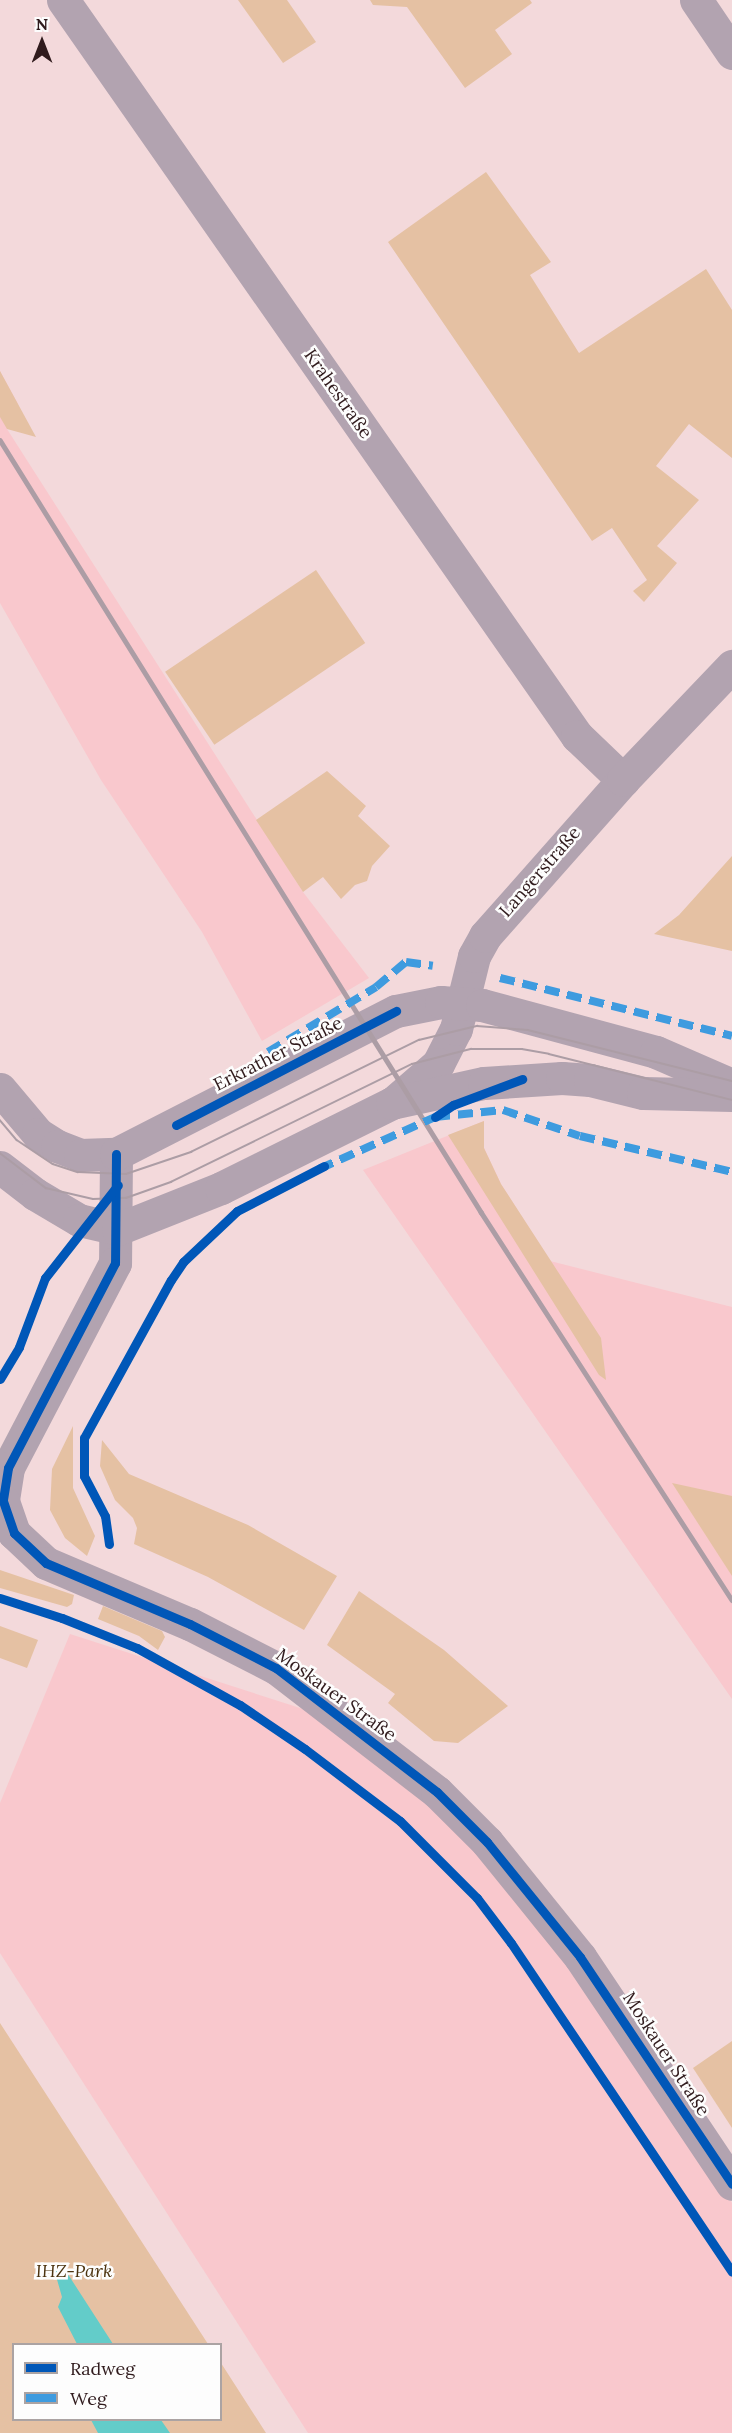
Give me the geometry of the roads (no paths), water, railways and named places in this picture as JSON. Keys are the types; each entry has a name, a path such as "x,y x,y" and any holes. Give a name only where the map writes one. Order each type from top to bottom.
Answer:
{"street":[{"name":"Krahestraße","path":"63,0 578,736 623,780"},
{"path":"696,0 732,53"},
{"name":"Langerstraße","path":"392,1103 438,1064 456,1029 474,956 485,936 623,780 732,666"},
{"name":"Erkrather Straße","path":"0,1089 38,1134 57,1146 80,1155 116,1154 396,1011 441,1002 482,1005 656,1052 732,1085"},
{"path":"0,1167 35,1194 79,1220 118,1229 221,1188 392,1103 506,1080 562,1078 590,1080 643,1093 732,1095"},
{"name":"Moskauer Straße","path":"116,1154 118,1229 111,1274 45,1394 2,1484 6,1518 14,1533 46,1563 190,1624 276,1668 437,1792 487,1842 580,1958 732,2184"}],"water":[{"path":"62,2265 112,2343 76,2343 58,2307 62,2297 54,2269"},
{"path":"92,2421 162,2421 170,2433 98,2433"}],"tram line":[{"path":"0,1120 17,1140 53,1164 78,1172 126,1174 191,1152 419,1040 477,1026 528,1030 732,1081"},
{"path":"0,1153 46,1188 93,1199 126,1198 171,1182 412,1064 471,1049 522,1049 549,1054 732,1100"}],"railway":[{"path":"0,440 481,1212 732,1600"}],"park label":[{"name":"IHZ-Park","path":"74,2271"}]}
